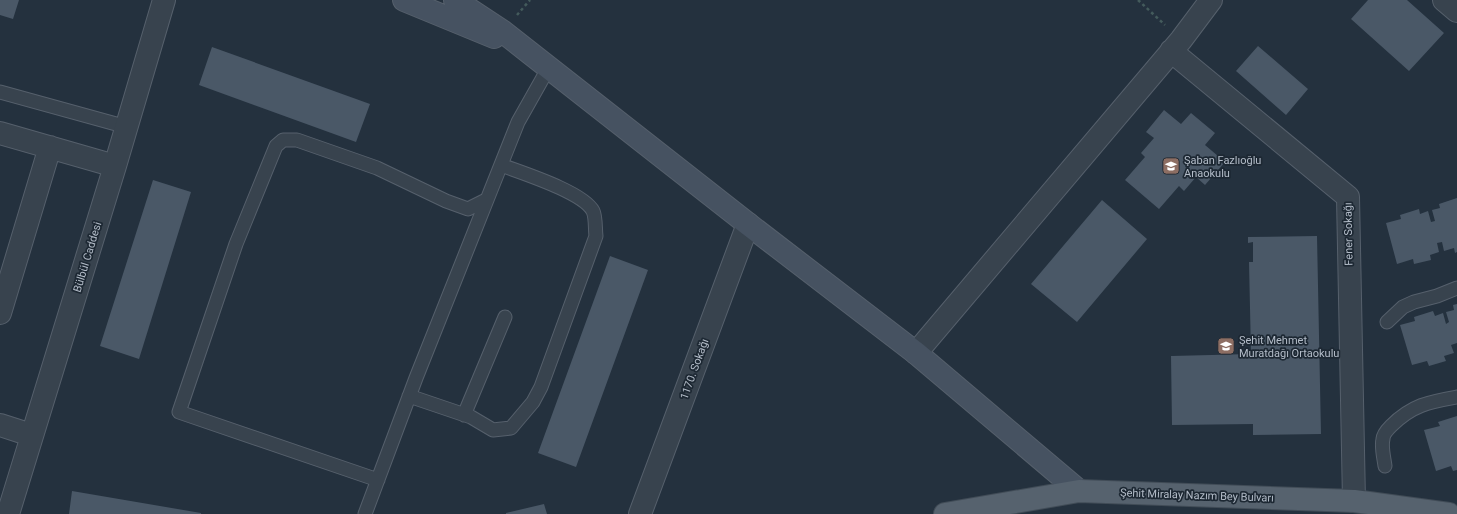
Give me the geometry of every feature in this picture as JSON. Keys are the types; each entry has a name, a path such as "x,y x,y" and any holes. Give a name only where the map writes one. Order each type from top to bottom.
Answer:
{"main road":[{"name":"Şehit Miralay Nazım Bey Bulvarı","path":"945,514 1079,491 1354,501 1449,514"}],"street":[{"name":"Bülbül Caddesi","path":"8,514 31,435 127,127 164,0"},
{"path":"404,0 530,53"},
{"path":"455,0 502,31 748,224 916,353 1079,491"},
{"path":"916,353 1176,45 1211,0"},
{"path":"1444,0 1457,11"},
{"name":"Fener Sokağı","path":"1176,45 1348,197 1354,501"},
{"path":"0,133 115,166"},
{"path":"0,312 50,148"},
{"name":"1170. Sokağı","path":"640,514 748,224"},
{"path":"0,425 31,435"}],"lane":[{"path":"365,514 409,396 500,165 518,122 549,67"},
{"path":"0,92 127,127"},
{"path":"378,480 179,412 236,244 276,146 283,140 297,140 377,168 468,209 486,200"},
{"path":"409,396 471,417 492,430 511,428 533,402 541,387 596,236 593,212 580,198 500,165"},
{"path":"1387,322 1403,308 1414,302 1457,288"},
{"path":"464,415 505,316"},
{"path":"1385,466 1382,438 1388,429 1401,416 1418,406 1457,396"}],"path":[{"path":"1138,0 1176,45"}],"building":[{"path":"0,0 19,0 13,19 0,15"},
{"path":"1368,0 1407,0 1444,33 1409,71 1351,19"},
{"path":"1258,46 1308,89 1286,115 1236,71"},
{"path":"212,47 370,104 356,142 199,85"},
{"path":"1164,110 1181,124 1191,113 1215,133 1205,145 1225,162 1205,185 1196,177 1184,191 1179,186 1159,209 1125,180 1145,157 1141,153 1154,138 1146,132"},
{"path":"153,180 191,192 139,359 100,346"},
{"path":"1457,198 1457,252 1455,253 1454,248 1444,251 1442,242 1437,243 1439,252 1430,255 1431,260 1414,264 1413,259 1397,264 1386,223 1401,219 1400,215 1419,209 1420,214 1428,211 1431,222 1435,221 1432,210 1440,208 1439,204"},
{"path":"1102,200 1147,239 1077,322 1031,284"},
{"path":"1317,236 1321,434 1253,435 1253,424 1172,425 1171,356 1251,354 1249,262 1253,262 1253,242 1248,243 1248,237"},
{"path":"610,256 648,270 576,467 538,453"},
{"path":"1457,304 1457,343 1451,345 1454,353 1444,356 1446,361 1429,366 1427,361 1412,365 1400,325 1415,321 1414,317 1433,311 1435,316 1443,313 1446,324 1449,322 1446,312 1454,310 1453,305"},
{"path":"1457,416 1457,470 1453,471 1451,466 1436,471 1424,430 1440,426 1438,422"},
{"path":"72,491 201,513 201,514 69,514"},
{"path":"544,504 547,514 506,514 506,513"}],"place":[{"name":"Şaban Fazlıoğlu Anaokulu","path":"1171,166"},
{"name":"Şehit Mehmet Muratdağı Ortaokulu","path":"1226,346"}]}
